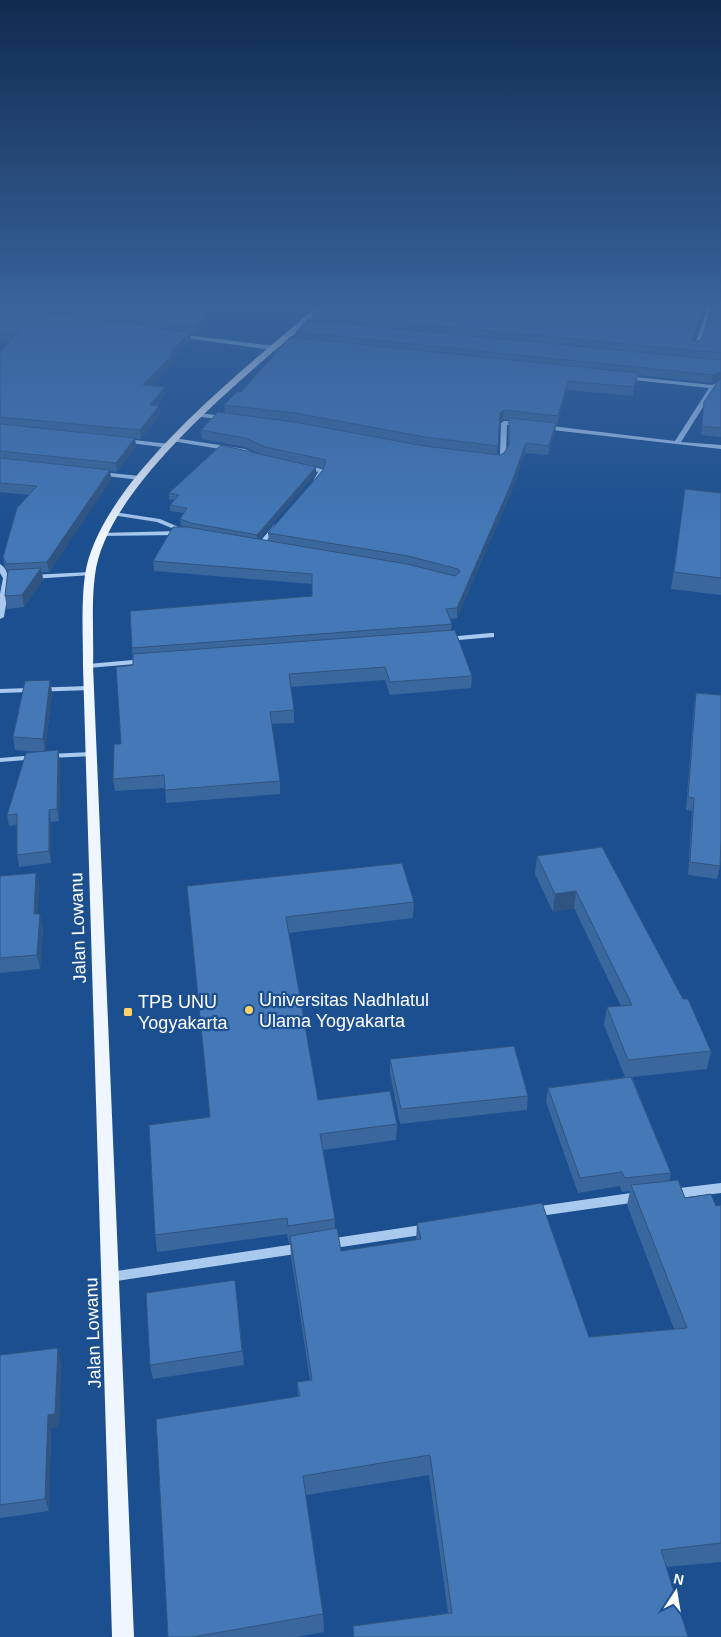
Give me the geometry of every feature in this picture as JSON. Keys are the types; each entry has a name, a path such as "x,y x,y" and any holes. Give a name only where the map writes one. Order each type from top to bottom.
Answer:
{"main road":[{"name":"Jalan Lowanu","path":"123,1637 88,688 90,574 92,561 101,535 140,478 198,415 234,384"}],"street":[{"path":"688,384 713,387"},
{"path":"677,443 713,387 718,384"},
{"path":"198,415 233,419"},
{"path":"488,459 500,460 503,454 504,423 524,425"},
{"path":"533,426 721,447"},
{"path":"120,441 171,443 245,451 264,459"},
{"path":"294,464 322,471 314,484"},
{"path":"93,473 140,478"},
{"path":"114,514 158,520 198,534"},
{"path":"260,545 284,518"},
{"path":"101,535 189,532"},
{"path":"251,543 272,546"},
{"path":"0,566 6,578 0,617"},
{"path":"25,578 90,574"},
{"path":"6,578 15,578"},
{"path":"442,639 491,635"},
{"path":"88,666 153,661"},
{"path":"0,691 88,688"},
{"path":"0,760 91,754"},
{"path":"516,1215 721,1188"},
{"path":"110,1277 437,1227"}],"building":[{"path":"0,384 144,384 165,387 150,405 159,406 140,430 0,417"},
{"path":"248,384 567,384 558,416 504,410 500,413 498,446 425,437 295,413 224,405 237,392 241,392"},
{"path":"605,384 635,384 634,387"},
{"path":"716,384 721,384 721,428 702,426 704,402"},
{"path":"218,412 294,422 424,446 500,455 504,453 509,445 509,418 556,423 549,446 526,443 511,484 457,608 446,609 452,624 132,648 130,611 312,596 312,574 153,561 173,527 187,527 407,564 455,576 460,572 458,569 408,556 268,533 323,470 326,460 266,447 245,438 201,430"},
{"path":"0,424 135,438 116,463 0,451"},
{"path":"221,445 316,467 257,535 191,523 180,519 187,508 170,505 179,495 169,493"},
{"path":"0,458 110,470 47,562 7,564 3,557 17,508 37,486 0,483"},
{"path":"685,489 721,493 721,578 674,572"},
{"path":"41,568 22,595 5,596 8,570"},
{"path":"455,630 472,676 390,682 385,667 289,674 294,710 270,712 280,781 165,790 164,775 113,779 114,744 121,744 116,667 133,665 133,654"},
{"path":"50,680 43,739 13,737 25,681"},
{"path":"696,693 721,695 720,866 690,862 694,798 688,797"},
{"path":"58,750 57,809 49,810 49,851 17,855 17,814 7,815 26,753"},
{"path":"602,847 683,999 688,999 711,1051 628,1060 607,1007 632,1005 576,891 555,894 537,856"},
{"path":"402,863 414,902 286,917 318,1100 390,1091 397,1124 320,1134 335,1219 288,1226 287,1218 155,1235 149,1125 210,1117 187,886"},
{"path":"36,873 34,914 40,914 37,955 0,958 0,876"},
{"path":"514,1046 528,1096 401,1109 390,1059"},
{"path":"631,1077 671,1173 625,1178 622,1172 580,1178 548,1088"},
{"path":"678,1180 685,1198 711,1194 716,1206 721,1205 721,1543 661,1550 688,1637 354,1637 353,1626 452,1613 430,1455 303,1476 323,1614 193,1637 168,1637 156,1419 300,1396 297,1382 312,1380 290,1236 337,1228 341,1251 421,1239 417,1223 542,1203 589,1337 687,1328 631,1185"},
{"path":"235,1280 242,1351 150,1365 146,1293"},
{"path":"58,1348 55,1414 48,1415 45,1499 0,1505 0,1355"}],"place":[{"name":"Universitas Nadhlatul Ulama Yogyakarta","path":"249,1010"},
{"name":"TPB UNU Yogyakarta","path":"128,1012"}]}
